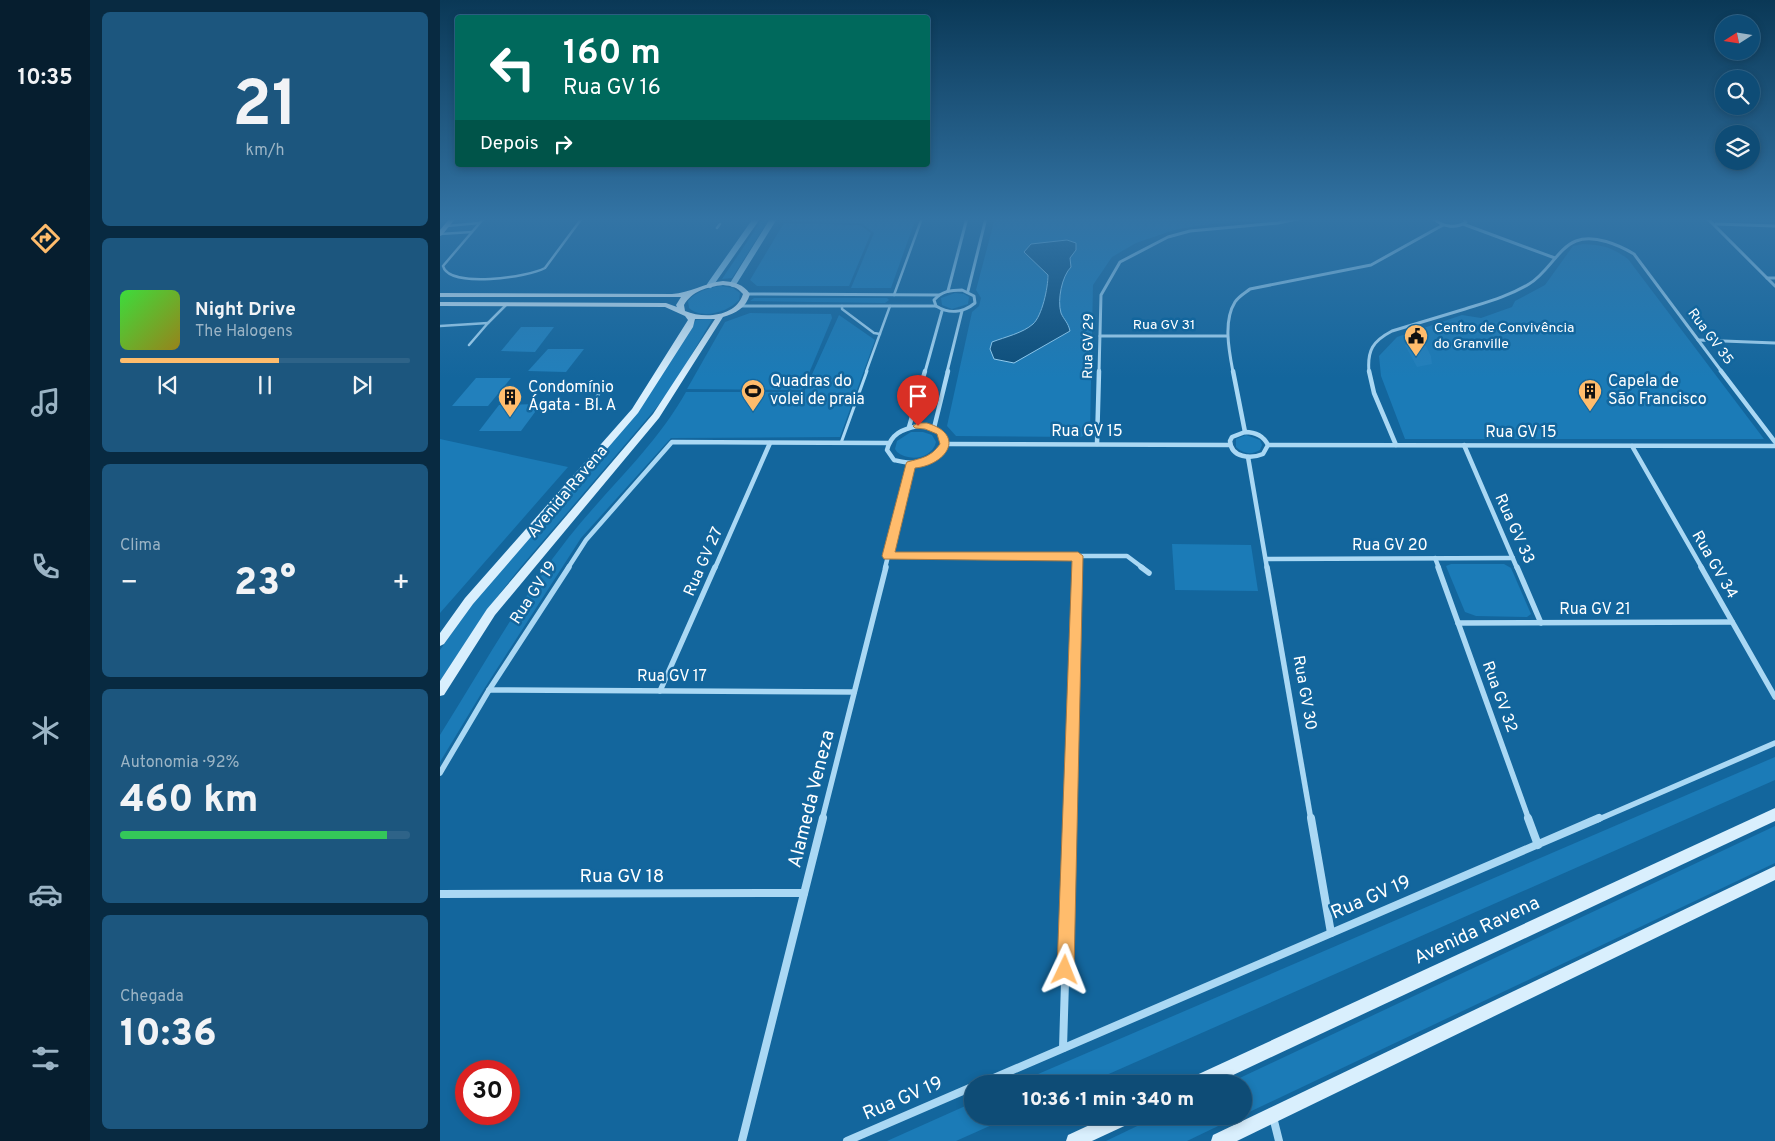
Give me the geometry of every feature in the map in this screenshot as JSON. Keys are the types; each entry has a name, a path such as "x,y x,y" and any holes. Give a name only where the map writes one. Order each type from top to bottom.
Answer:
{"main road":[{"path":"440,295 672,296 687,295 710,285 733,284 740,286 747,294 740,306 721,315 698,317 666,305 440,304"},
{"name":"Avenida Ravena","path":"440,641 468,601 636,411 690,327 692,320 680,305 687,295"},
{"name":"Avenida Ravena","path":"440,691 491,612 656,416 721,315"},
{"name":"Avenida Ravena","path":"1215,1075 1775,814"},
{"path":"1218,1141 1775,873"},
{"path":"1074,1141 1108,1125"}],"street":[{"path":"710,285 720,271"},
{"path":"733,284 741,271"},
{"path":"948,291 953,271"},
{"path":"968,291 973,271"},
{"name":"Rua GV 29","path":"1098,444 1101,295 1115,271"},
{"path":"1245,432 1227,336 1228,314 1234,302 1250,289 1340,271"},
{"name":"Rua GV 35","path":"1396,445 1370,381 1368,360 1375,342 1392,331 1509,295 1531,283 1545,271"},
{"name":"Rua GV 35","path":"1647,271 1775,444"},
{"path":"1760,271 1775,286"},
{"path":"1767,278 1775,278"},
{"path":"740,306 936,306 942,310 962,311 974,303 974,296 968,291 948,291 939,295 934,300 936,306"},
{"path":"747,294 939,295"},
{"path":"890,306 894,294"},
{"path":"909,427 942,310"},
{"path":"934,428 962,311"},
{"name":"Rua GV 31","path":"1100,336 1227,336"},
{"path":"1698,340 1775,342"},
{"path":"927,426 934,428 945,438 945,444 937,456 920,464 894,460 887,450 888,443 896,434 909,427 927,426"},
{"path":"1245,432 1260,435 1268,445 1263,454 1248,457 1234,452 1229,441 1235,434 1245,432"},
{"name":"Rua GV 19","path":"440,773 489,690 586,540 672,442 770,443"},
{"path":"770,443 888,443"},
{"name":"Rua GV 27","path":"660,691 770,443"},
{"name":"Rua GV 15","path":"945,444 1230,445"},
{"name":"Rua GV 15","path":"1268,445 1632,446 1775,444"},
{"name":"Rua GV 33","path":"1464,445 1541,623"},
{"name":"Rua GV 34","path":"1632,446 1775,697"},
{"name":"Rua GV 30","path":"1248,457 1268,559 1331,933"},
{"name":"Alameda Veneza","path":"742,1141 911,464"},
{"path":"888,556 1127,556 1149,573"},
{"path":"1063,1048 1078,556"},
{"name":"Rua GV 32","path":"1435,558 1538,845"},
{"name":"Rua GV 20","path":"1268,559 1513,558"},
{"name":"Rua GV 21","path":"1458,623 1732,622"},
{"name":"Rua GV 17","path":"489,690 854,692"},
{"name":"Rua GV 19","path":"1001,1075 1775,743"},
{"name":"Rua GV 18","path":"440,894 804,893"},
{"name":"Rua GV 19","path":"847,1141 964,1090"},
{"path":"1273,1114 1279,1141"}],"lane":[{"path":"446,271 455,278 522,276 538,271"},
{"path":"894,294 902,271"},
{"path":"469,345 507,304"},
{"path":"842,306 842,309 874,333 880,334"},
{"path":"841,443 890,306"},
{"path":"440,326 488,323"},
{"path":"594,401 600,392"}],"shaded area":[{"path":"727,271 736,271 732,278 722,279"},
{"path":"755,271 855,271 849,286 757,286 750,280"},
{"path":"858,271 897,271 891,288 851,288"},
{"path":"981,271 1102,271 1093,285 1090,432 1081,437 956,436 947,426 972,312 979,306 981,298 976,290"},
{"path":"1044,271 1068,271 1060,295 1060,308 1070,331 1014,363 994,359 990,349 992,342 1029,327 1036,320 1044,301 1048,275"},
{"path":"1555,271 1637,271 1764,439 1405,439 1381,376 1379,356 1397,337 1462,315 1481,318 1512,307 1515,301 1545,285"},
{"path":"721,286 733,288 740,293 739,300 728,308 715,313 701,314 689,308 688,301 699,292"},
{"path":"955,293 964,294 969,297 968,304 952,309 942,305 941,298"},
{"path":"754,298 887,298 889,300 885,303 750,301"},
{"path":"750,313 831,314 832,318 802,390 687,389 725,322"},
{"path":"839,315 875,340 840,437 671,438 581,538 484,689 440,762 440,735 518,609 569,537 646,449 674,412 686,392 804,392"},
{"path":"713,318 676,381 657,407 519,569 487,610 440,681 440,650 484,588 638,411 696,320"},
{"path":"911,432 923,432 932,435 936,442 934,448 925,455 914,458 897,452 895,449 897,441"},
{"path":"1246,435 1260,440 1262,445 1260,450 1248,453 1236,447 1236,439"},
{"path":"440,439 568,467 440,613"},
{"path":"1172,544 1251,545 1258,591 1175,590"},
{"path":"1451,564 1504,564 1511,568 1531,614 1527,617 1476,616 1465,612 1446,566"},
{"path":"1775,757 1775,780 1106,1075 1036,1075"},
{"path":"1775,826 1775,863 1252,1111 1252,1075 1246,1075"},
{"path":"964,1107 964,1125 992,1125 956,1141 887,1141"},
{"path":"1139,1125 1220,1125 1187,1141 1106,1141"}],"building":[{"path":"521,327 554,327 535,352 501,351"},
{"name":"Centro de Convivência do Granville","path":"1405,345 1426,346 1431,356 1432,364 1417,367"},
{"path":"548,349 584,349 566,372 528,371"},
{"path":"476,378 511,378 488,406 452,406"},
{"name":"Condomínio Ágata - Bl. A","path":"541,404 521,431 479,431 499,405"}],"place":[{"name":"Centro de Convivência do Granville","path":"1416,357"},
{"name":"Quadras do volei de praia","path":"753,412"},
{"name":"Capela de São Francisco","path":"1590,412"},
{"name":"Condomínio Ágata - Bl. A","path":"510,418"}],"route":[{"path":"918,426 927,426 941,432 945,438 945,444 943,450 930,461 911,464 888,556 1078,556 1065,970"}]}
